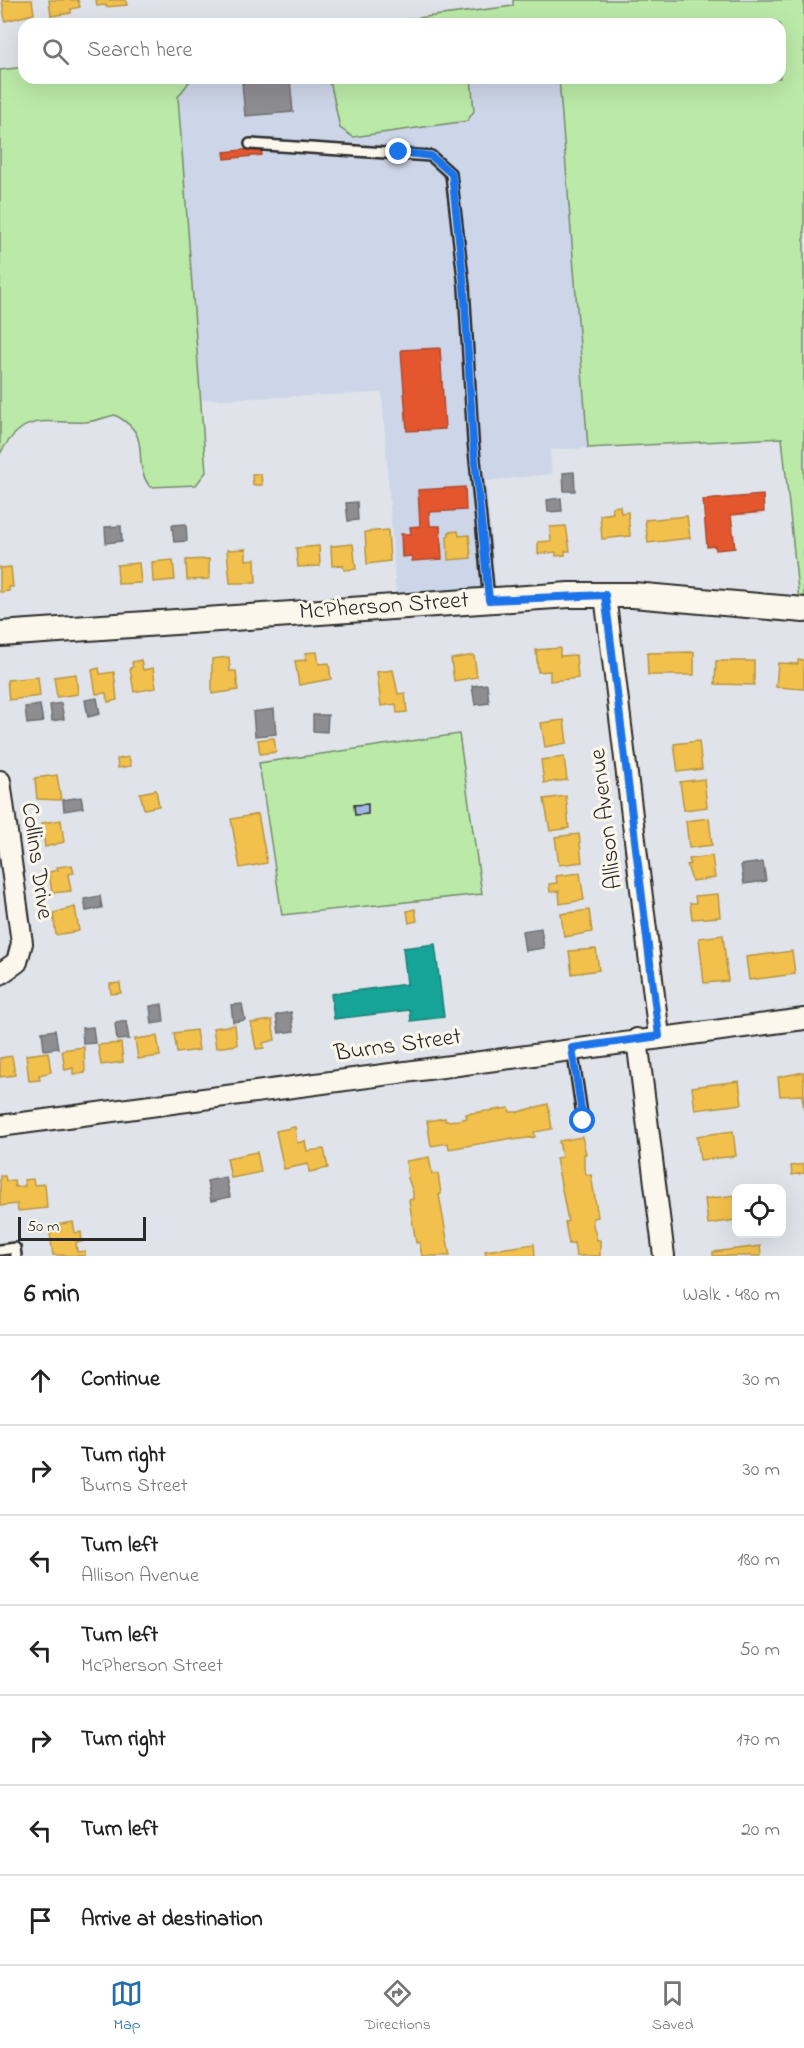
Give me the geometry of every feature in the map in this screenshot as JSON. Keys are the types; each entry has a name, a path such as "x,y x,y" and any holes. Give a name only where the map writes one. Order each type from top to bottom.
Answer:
{"street":[{"name":"McPherson Street","path":"0,634 489,600 605,595 651,596 804,610"},
{"name":"Allison Avenue","path":"605,595 659,1036"},
{"name":"Collins Drive","path":"0,782 22,942 17,962 0,974"},
{"name":"Burns Street","path":"0,1126 804,1018"},
{"path":"637,1040 664,1256"}],"lane":[{"path":"250,144 431,156 452,174 464,286 473,440 489,600"},
{"path":"572,1048 583,1121"},
{"path":"0,1251 15,1248 16,1256"}],"shaded area":[{"path":"188,84 329,84 340,128 473,111 471,84 559,84 588,448 550,450 552,474 486,481 496,588 396,594 382,393 199,400 178,97"}],"green space":[{"path":"513,0 804,0 804,600 799,600 782,438 588,448 559,84 786,84 786,18 418,18 513,6"},
{"path":"18,68 18,84 188,84 178,97 206,472 196,485 150,487 141,467 139,440 135,431 115,415 86,422 47,421 27,425 9,440 0,454 0,70"},
{"path":"329,84 472,84 474,111 467,121 353,137 340,128"},
{"path":"459,734 482,894 282,915 259,763"}],"building: Homes":[{"path":"2,0 32,0 34,14 5,21"},
{"path":"49,0 78,0 80,7 71,9 71,13 51,16"},
{"path":"96,0 126,0 127,5 97,6"},
{"path":"252,474 261,474 262,485 253,485"},
{"path":"620,506 621,513 628,512 630,536 602,539 600,515 613,513 612,507"},
{"path":"687,516 690,538 648,543 645,520"},
{"path":"566,526 570,551 565,551 565,555 556,556 556,552 538,554 538,542 551,541 550,527"},
{"path":"388,530 390,561 367,564 365,532"},
{"path":"458,531 459,536 469,535 471,558 448,560 447,536 449,532"},
{"path":"353,544 356,569 344,570 343,565 332,566 331,546"},
{"path":"319,546 320,566 298,567 296,548"},
{"path":"246,549 246,560 255,559 256,583 230,583 227,550"},
{"path":"209,559 209,579 187,580 186,560"},
{"path":"173,560 175,580 153,582 152,562"},
{"path":"139,563 141,583 118,584 117,565"},
{"path":"11,567 13,587 9,587 9,591 0,592 0,568"},
{"path":"560,648 560,656 576,655 578,678 550,681 550,671 538,672 536,650"},
{"path":"317,652 319,664 329,663 331,679 299,685 295,661 306,660 305,653"},
{"path":"694,652 694,675 648,675 647,653"},
{"path":"474,655 477,677 454,681 451,659"},
{"path":"229,657 230,671 236,671 238,690 212,694 212,659"},
{"path":"141,660 143,670 153,668 156,688 134,692 130,668 133,667 132,662"},
{"path":"798,660 804,660 804,689 776,687 778,663 798,664"},
{"path":"716,661 754,661 754,685 715,684"},
{"path":"99,668 100,674 114,672 117,700 108,702 106,693 96,694 92,670"},
{"path":"393,670 398,694 405,693 407,712 397,713 396,704 381,706 377,672"},
{"path":"76,674 78,694 57,697 54,677"},
{"path":"38,677 40,696 9,700 7,680"},
{"path":"564,720 567,743 545,747 541,723"},
{"path":"274,738 276,752 260,754 258,740"},
{"path":"699,741 702,769 678,772 674,744"},
{"path":"129,757 131,766 118,768 117,759"},
{"path":"564,757 567,780 544,783 541,760"},
{"path":"57,775 61,800 37,799 35,778"},
{"path":"704,779 707,807 684,810 680,782"},
{"path":"156,790 159,806 144,809 140,793"},
{"path":"566,796 569,828 550,831 544,799"},
{"path":"258,814 267,863 240,868 231,819"},
{"path":"709,818 712,845 689,848 686,821"},
{"path":"61,820 64,842 45,847 42,823"},
{"path":"579,834 582,862 559,865 555,837"},
{"path":"712,856 715,878 692,881 687,865 690,864 689,859"},
{"path":"72,865 74,873 68,874 71,891 52,893 49,872 58,870 57,867"},
{"path":"580,873 584,900 560,904 559,891 550,892 549,884 557,883 556,876"},
{"path":"718,894 720,917 692,919 690,903 696,903 695,896"},
{"path":"75,907 79,931 56,935 53,913"},
{"path":"415,909 417,921 409,923 407,911"},
{"path":"589,910 592,932 564,937 561,914"},
{"path":"723,935 728,981 704,983 699,938"},
{"path":"596,949 599,970 572,974 569,951"},
{"path":"792,951 795,974 749,980 746,957"},
{"path":"120,983 121,993 111,994 110,984"},
{"path":"272,1020 275,1040 263,1043 264,1048 256,1049 251,1023"},
{"path":"235,1025 237,1045 216,1048 213,1028"},
{"path":"196,1030 199,1050 177,1053 174,1033"},
{"path":"157,1036 160,1056 138,1059 135,1039"},
{"path":"121,1043 123,1062 101,1065 98,1045"},
{"path":"84,1047 85,1073 73,1074 73,1068 65,1070 62,1050"},
{"path":"48,1052 51,1072 39,1075 40,1080 29,1081 26,1055"},
{"path":"12,1056 15,1075 0,1077 0,1058"},
{"path":"804,1072 804,1111 802,1095 780,1096 778,1077"},
{"path":"739,1081 742,1104 695,1110 692,1087"},
{"path":"548,1104 552,1129 534,1132 535,1137 513,1140 513,1138 449,1149 448,1143 431,1146 427,1121 445,1118 445,1121 459,1120 467,1118 466,1114 509,1108 510,1112 518,1112"},
{"path":"295,1127 297,1143 305,1141 307,1151 324,1149 328,1168 309,1172 308,1164 284,1169 276,1131"},
{"path":"733,1131 736,1156 700,1160 697,1136"},
{"path":"582,1137 586,1154 584,1154 584,1169 587,1175 591,1175 598,1217 593,1218 593,1225 597,1240 600,1240 600,1256 576,1256 574,1243 569,1244 565,1222 568,1221 556,1158 562,1157 559,1141"},
{"path":"257,1152 261,1172 231,1178 227,1158"},
{"path":"429,1157 432,1174 438,1173 441,1194 439,1195 450,1256 422,1256 419,1242 416,1243 409,1200 413,1199 413,1192 406,1161"},
{"path":"804,1164 804,1173 792,1175 791,1166"},
{"path":"0,1176 5,1176 6,1181 14,1180 15,1187 25,1186 24,1180 33,1179 34,1185 45,1184 47,1208 18,1211 17,1204 0,1206"},
{"path":"732,1196 732,1221 708,1224 705,1199"},
{"path":"73,1222 75,1233 81,1232 82,1242 76,1242 77,1252 85,1251 85,1256 53,1255 49,1226"},
{"path":"534,1244 535,1256 486,1256 485,1251"},
{"path":"760,1246 761,1256 713,1256 713,1252"}],"building: Shops":[{"path":"261,148 262,155 225,159 224,152"},
{"path":"440,348 445,429 407,431 401,350"},
{"path":"465,487 466,510 429,512 430,526 440,526 442,559 412,561 412,556 402,557 401,534 411,534 410,527 420,526 418,490"},
{"path":"763,495 764,512 731,515 735,548 716,550 715,546 707,547 703,500"}],"building: Public":[{"path":"435,944 444,1017 411,1021 410,1010 334,1019 331,994 407,984 403,948"}],"building: Industry":[{"path":"242,84 290,84 293,112 245,116"},
{"path":"574,472 575,491 564,491 563,473"},
{"path":"561,498 562,511 548,512 547,500"},
{"path":"357,502 358,520 348,521 346,503"},
{"path":"186,524 187,541 174,542 172,525"},
{"path":"121,526 122,541 106,543 105,527"},
{"path":"487,684 489,703 475,705 472,686"},
{"path":"97,698 100,714 88,717 85,700"},
{"path":"61,703 64,719 52,721 50,705"},
{"path":"40,705 43,722 27,724 25,707"},
{"path":"274,709 276,734 255,736 253,712"},
{"path":"313,715 328,715 327,732 313,731"},
{"path":"81,797 83,808 64,811 63,800"},
{"path":"763,862 766,881 744,884 741,865"},
{"path":"100,896 102,908 86,911 84,899"},
{"path":"541,928 544,948 525,951 522,931"},
{"path":"162,1004 164,1022 152,1024 150,1006"},
{"path":"242,1004 245,1020 233,1022 231,1005"},
{"path":"291,1012 294,1031 279,1033 276,1015"},
{"path":"126,1021 129,1039 117,1040 115,1023"},
{"path":"93,1027 95,1043 83,1044 82,1028"},
{"path":"55,1030 58,1048 44,1050 42,1032"},
{"path":"226,1177 230,1197 211,1201 207,1181"}],"building: Other":[{"path":"368,804 368,814 355,815 354,805"}],"route":[{"path":"399,152 431,156 452,174 464,286 473,440 489,600 605,595 659,1036 572,1048 583,1121"}]}
